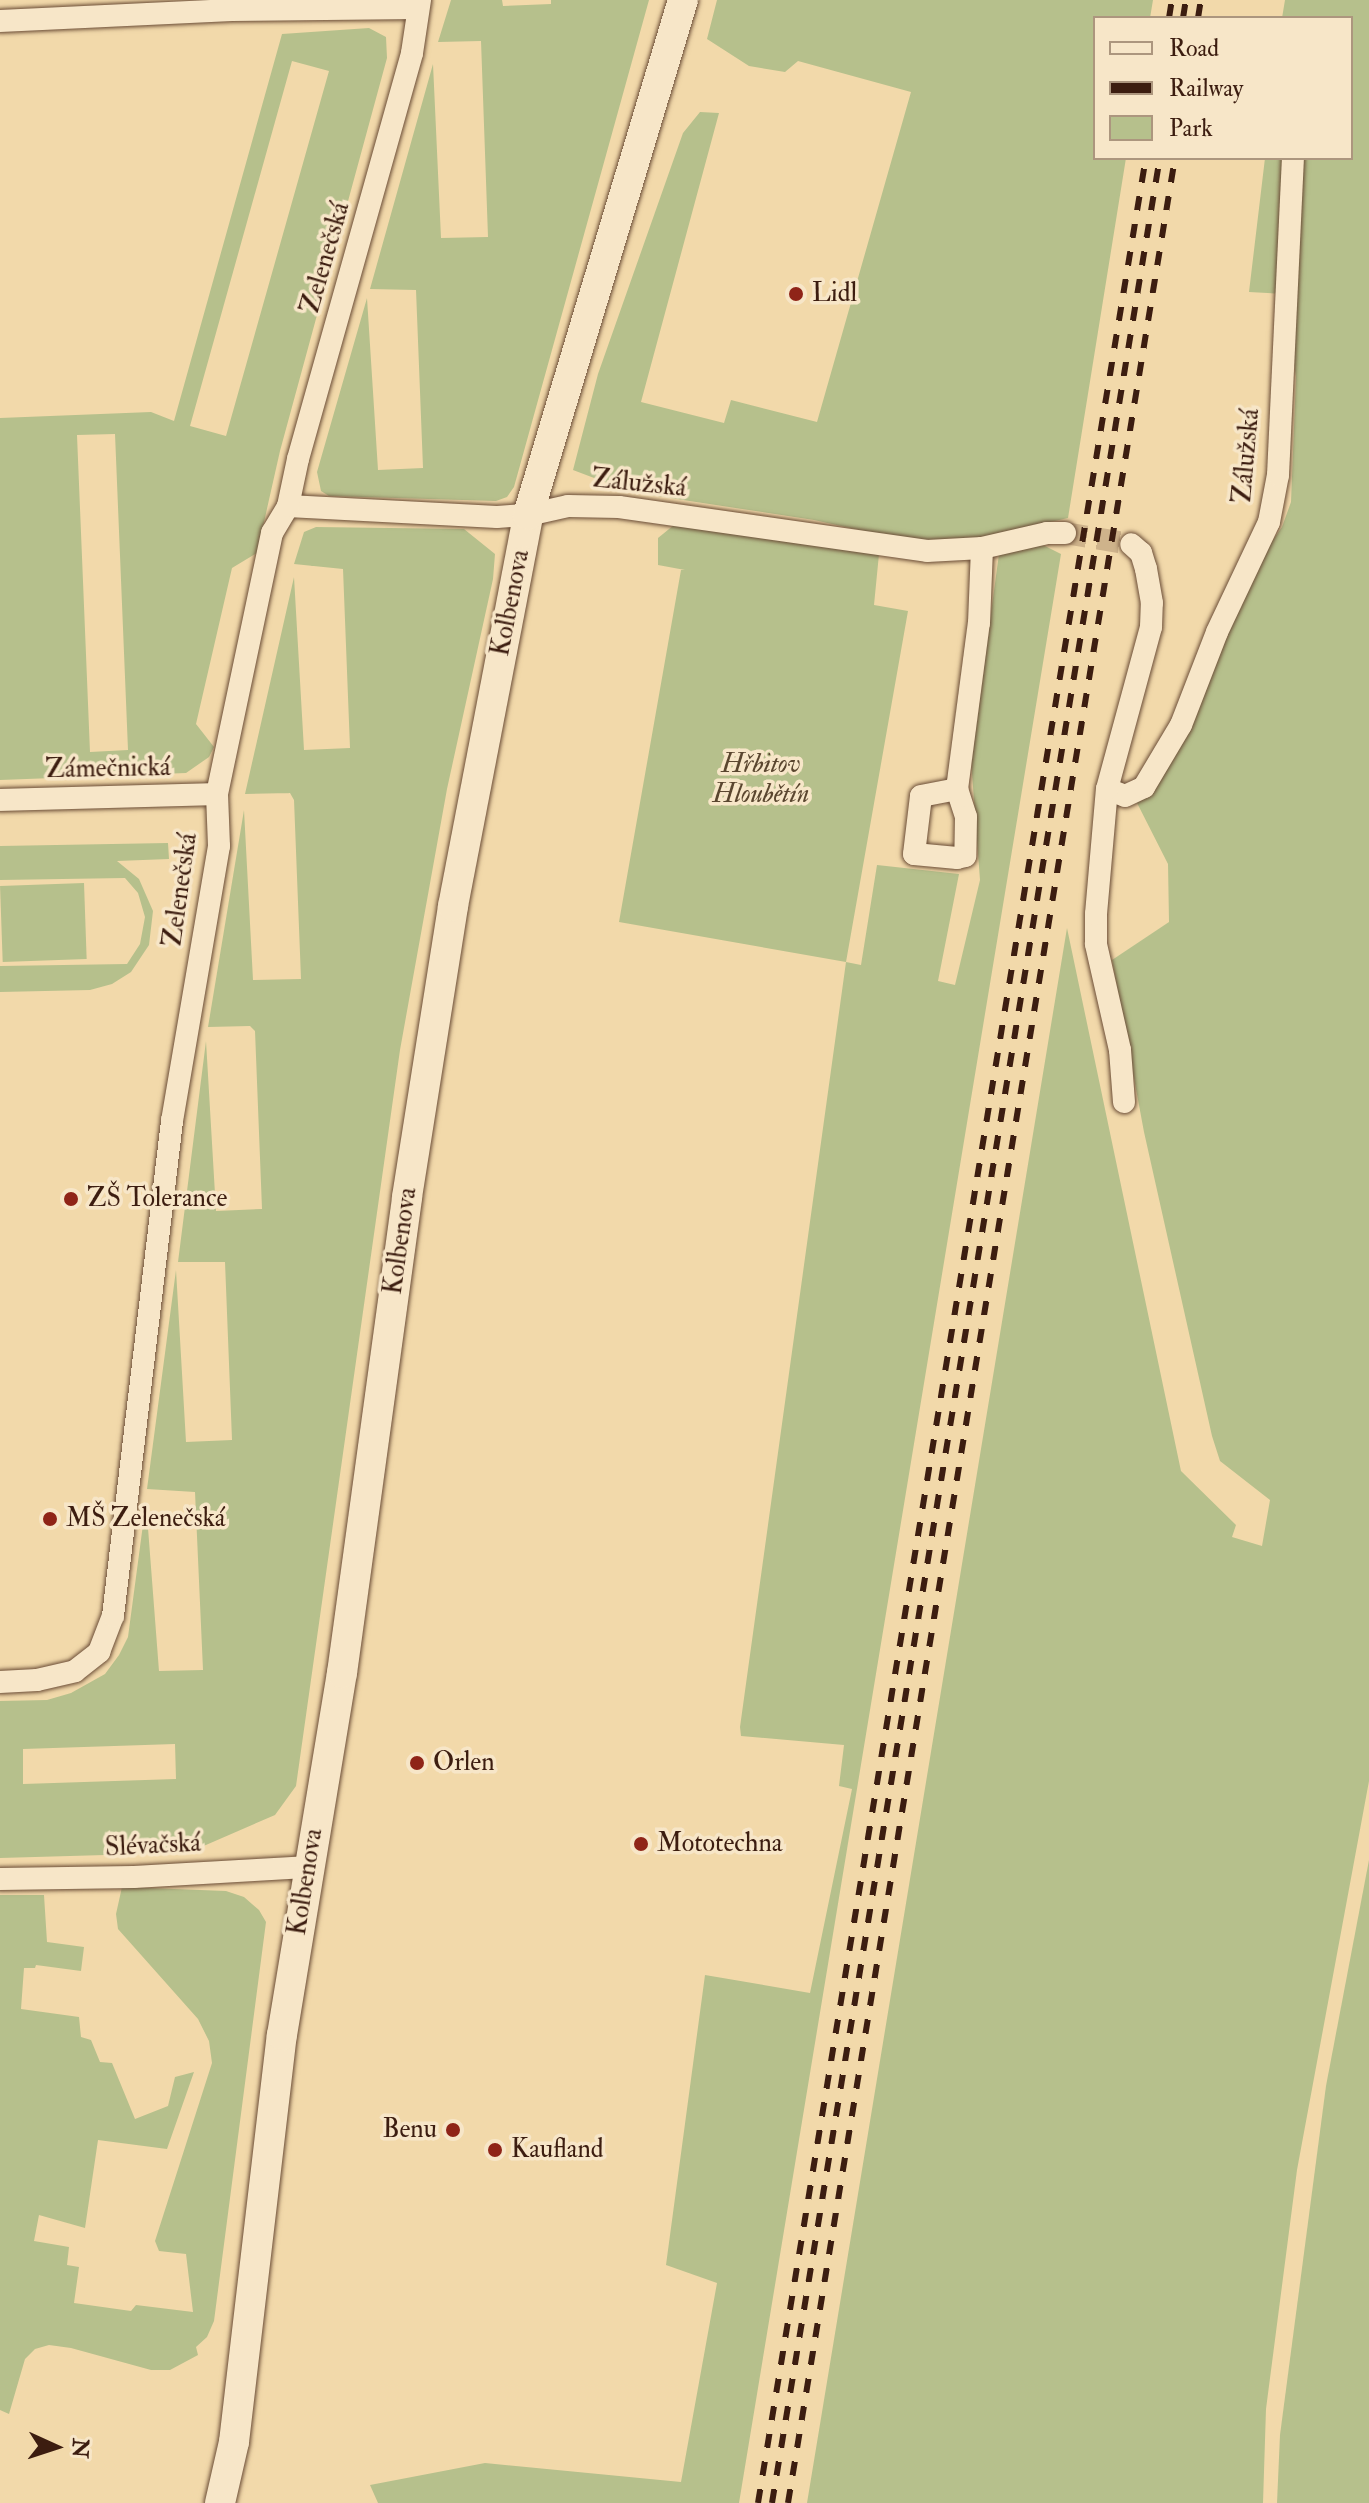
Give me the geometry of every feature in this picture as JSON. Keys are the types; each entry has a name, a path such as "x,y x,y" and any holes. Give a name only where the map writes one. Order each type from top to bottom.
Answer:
{"main road":[{"name":"Kolbenova","path":"220,2503 234,2442 280,2050 342,1673 407,1197 447,943 528,515 683,0"}],"street":[{"path":"0,21 114,7 419,4"},
{"name":"Zelenečská","path":"0,1682 37,1680 75,1671 99,1652 113,1616 172,1121 219,846 217,794 270,539 288,506 298,459 412,53 419,4"},
{"name":"Zálužská","path":"1107,789 1125,796 1144,787 1181,725 1217,632 1269,522 1278,475 1293,160"},
{"name":"Zálužská","path":"288,506 528,515 568,506 619,507 927,551 982,548 1047,533 1065,533"},
{"path":"1124,1102 1120,1050 1096,944 1107,789 1151,627 1152,603 1146,569 1141,553 1131,544"},
{"path":"957,789 979,623 982,548"},
{"name":"Zámečnická","path":"0,800 217,794"},
{"name":"Slévačská","path":"0,1879 134,1877 310,1867"}],"green space":[{"path":"451,0 502,0 503,6 551,4 551,0 649,0 514,487 507,497 496,501 329,496 321,491 317,472 367,298 378,470 423,468 416,290 370,289 433,64 441,238 488,237 481,41 438,42"},
{"path":"717,0 1153,0 1150,16 1093,16 1093,160 1126,160 1068,518 948,545 895,538 814,520 631,492 573,470 598,374 683,133 700,112 719,113 641,402 724,423 731,400 817,422 911,92 798,61 785,72 749,66 707,39"},
{"path":"1285,0 1369,0 1369,1781 1297,2170 1266,2409 1263,2503 807,2503 1067,928 1181,1471 1236,1525 1232,1537 1262,1546 1270,1500 1220,1461 1212,1436 1144,1132 1112,960 1169,922 1168,864 1134,797 1264,553 1282,527 1291,502 1296,377 1284,294 1249,292 1265,160 1353,160 1353,16 1282,16"},
{"path":"369,28 386,37 387,58 280,451 257,553 232,568 196,724 214,747 209,757 186,773 0,780 0,418 151,412 174,421 282,34","holes":["292,61 329,71 226,436 190,426","115,434 128,750 90,752 77,435"]},
{"name":"Hřbitov Hloubětín","path":"674,525 879,554 874,605 908,611 846,962 619,922 681,570 685,570 658,565 658,538"},
{"path":"316,527 464,529 495,554 493,579 447,789 400,1050 296,1786 275,1815 199,1848 175,1853 0,1858 0,1701 47,1700 71,1693 105,1674 119,1655 128,1637 146,1502 159,1671 203,1670 195,1492 147,1489 176,1270 186,1442 232,1440 225,1262 178,1262 206,1041 216,1211 262,1209 255,1031 250,1026 208,1027 244,810 253,980 301,979 294,800 290,793 245,794 294,577 304,750 350,748 343,569 294,564 304,532","holes":["175,1744 176,1779 23,1784 23,1749"]},
{"path":"1043,545 1061,554 739,2503 378,2503 370,2485 485,2463 681,2482 717,2283 666,2265 705,1975 810,1993 852,1789 839,1786 844,1745 741,1736 740,1727 846,962 861,965 877,865 959,874 938,981 955,985 980,880 971,760 999,554"},
{"path":"168,843 169,859 117,861 139,879 153,911 149,945 131,972 112,984 90,990 0,992 0,966 127,964 140,944 145,917 138,893 125,878 0,880 0,846"},
{"path":"84,883 87,959 3,962 0,886"},
{"path":"1369,1860 1369,2503 1277,2503 1280,2435 1326,2086"},
{"path":"122,1887 226,1891 244,1897 259,1910 266,1922 214,2321 207,2337 196,2347 198,2355 170,2370 151,2370 71,2348 49,2345 35,2349 25,2359 9,2414 0,2410 0,1895 44,1895 47,1942 84,1947 81,1971 36,1965 35,1968 24,1968 21,2009 79,2017 81,2037 91,2040 100,2062 112,2063 135,2119 168,2106 175,2077 194,2072 167,2149 98,2140 85,2228 39,2215 34,2241 69,2247 67,2265 79,2267 74,2303 131,2311 136,2305 193,2312 186,2254 159,2251 155,2241 212,2063 209,2041 198,2019 118,1929 116,1914"}],"tunnel":[{"path":"1065,533 1131,544"}],"railway":[{"path":"1169,16 1172,0"},
{"path":"1183,16 1186,0"},
{"path":"1198,16 1201,0"},
{"path":"758,2503 1146,160"},
{"path":"772,2503 1160,160"},
{"path":"788,2503 1175,160"}],"place":[{"name":"Lidl","path":"796,294"},
{"name":"ZŠ Tolerance","path":"71,1199"},
{"name":"MŠ Zelenečská","path":"50,1519"},
{"name":"Orlen","path":"417,1763"},
{"name":"Mototechna","path":"641,1844"},
{"name":"Benu","path":"453,2130"},
{"name":"Kaufland","path":"495,2150"}]}
